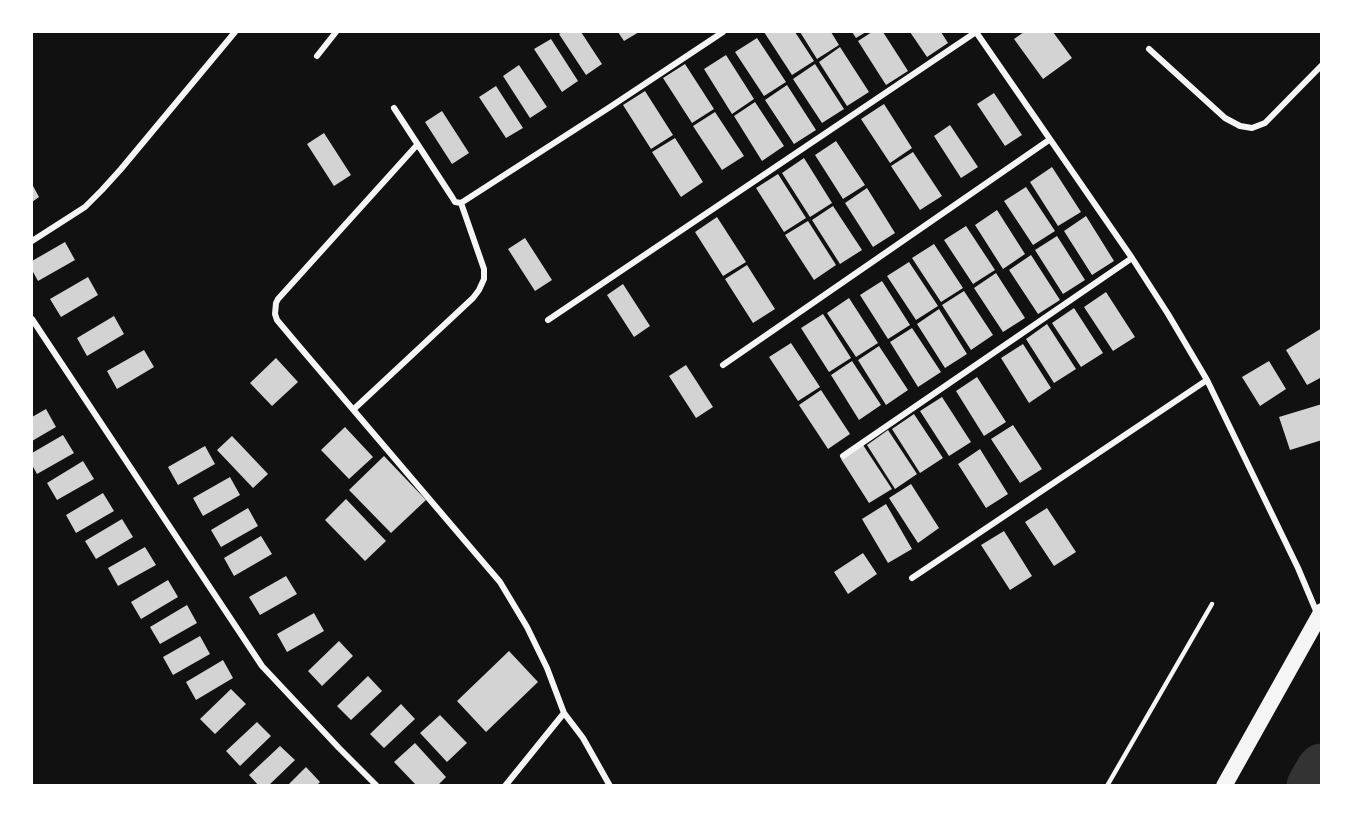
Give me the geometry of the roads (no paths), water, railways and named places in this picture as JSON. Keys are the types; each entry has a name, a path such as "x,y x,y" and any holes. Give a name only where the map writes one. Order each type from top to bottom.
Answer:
{"highway":[{"path":"1224,786 1320,614"}],"street":[{"path":"32,241 85,207 102,190 235,32"},
{"path":"317,56 336,32"},
{"path":"394,108 455,202 462,203 723,32"},
{"path":"548,320 976,32 1168,314 1207,380 1320,614"},
{"path":"1149,49 1225,118 1240,126 1252,128 1265,123 1322,65"},
{"path":"723,365 1049,140"},
{"path":"417,145 276,303 275,314 277,320 500,582 527,627 547,668 564,713 583,738 610,786"},
{"path":"354,409 479,290 484,279 484,269 462,203"},
{"path":"843,456 1132,258"},
{"path":"32,319 262,666 377,786"},
{"path":"912,578 1207,380"},
{"path":"504,786 564,713"}],"lane":[{"path":"1107,786 1212,604"}],"waterway":[{"path":"1312,786 1322,769"}]}
